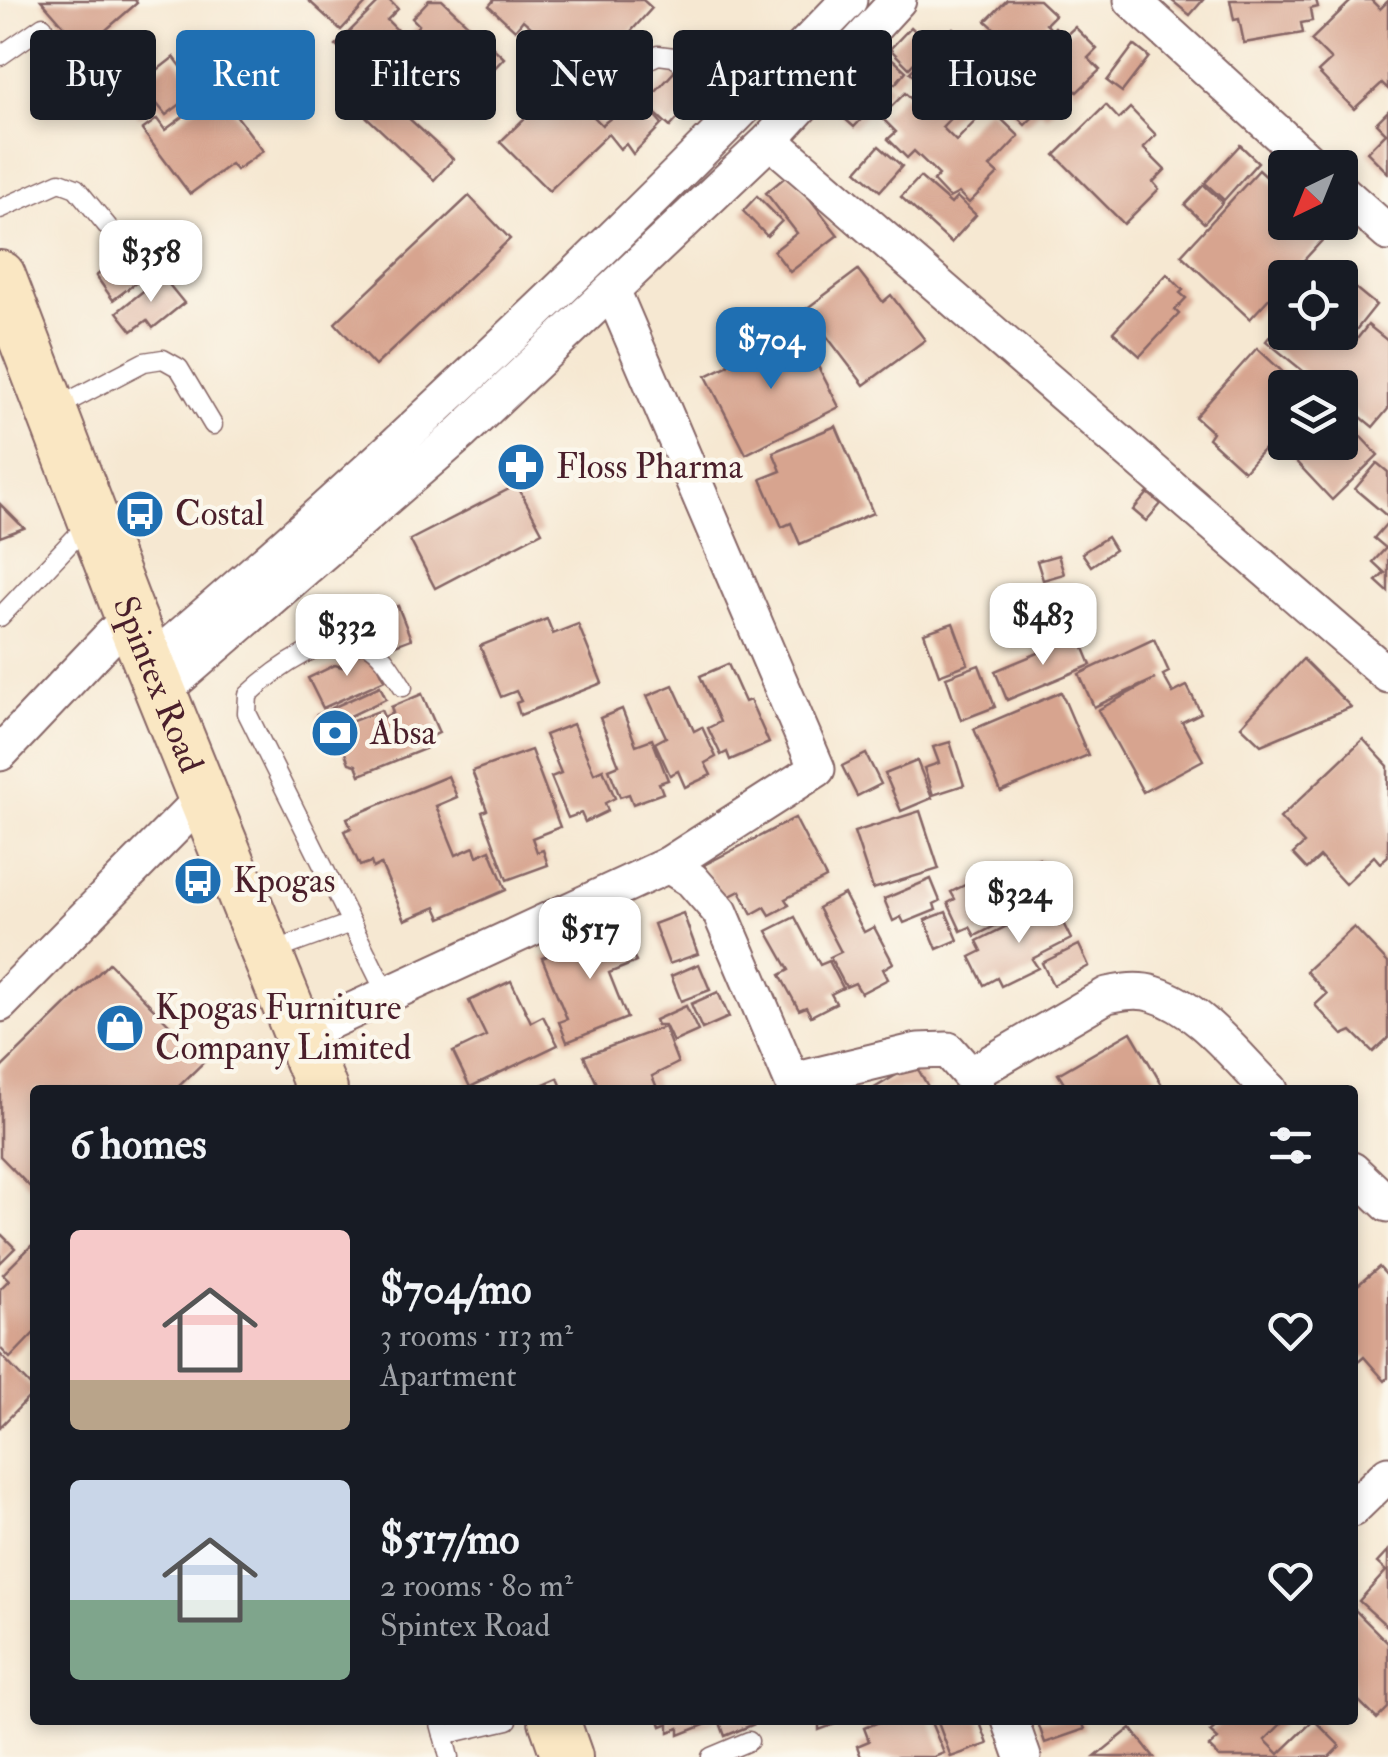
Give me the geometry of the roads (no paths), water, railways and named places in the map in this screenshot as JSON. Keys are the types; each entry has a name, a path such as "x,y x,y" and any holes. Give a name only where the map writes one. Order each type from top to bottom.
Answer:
{"main road":[{"name":"Spintex Road","path":"4,302 320,1085"},
{"path":"556,1725 567,1757"}],"street":[{"path":"819,30 848,0"},
{"path":"156,677 461,433 770,140 898,0"},
{"path":"1132,0 1296,150"},
{"path":"156,677 266,564 437,409 733,120"},
{"path":"770,140 1388,675"},
{"path":"1358,206 1388,234"},
{"path":"300,1035 668,865 817,769 612,290"},
{"path":"0,753 130,616"},
{"path":"0,1004 204,796"},
{"path":"668,865 692,880 720,912 794,1085"},
{"path":"798,1085 918,1051 948,1050 974,1082 1106,995 1130,990 1154,994 1188,1010 1265,1085"},
{"path":"1358,1176 1388,1204"},
{"path":"1358,1503 1388,1474"},
{"path":"1012,1725 1022,1757"}],"lane":[{"path":"0,56 43,26"},
{"path":"0,209 60,182 76,188 118,239"},
{"path":"50,410 144,362 162,360 178,368 213,424"},
{"path":"0,617 92,520"},
{"path":"386,995 246,714 248,695 264,679 329,641 347,638 364,642 377,651 403,686"},
{"path":"268,953 351,923"},
{"path":"449,1757 441,1728 466,1725"},
{"path":"711,1757 748,1741"}],"place":[{"name":"Floss Pharma","path":"521,467"},
{"name":"Costal","path":"140,514"},
{"name":"Absa","path":"335,733"},
{"name":"Kpogas","path":"198,881"},
{"name":"Kpogas Furniture Company Limited","path":"120,1028"}]}
